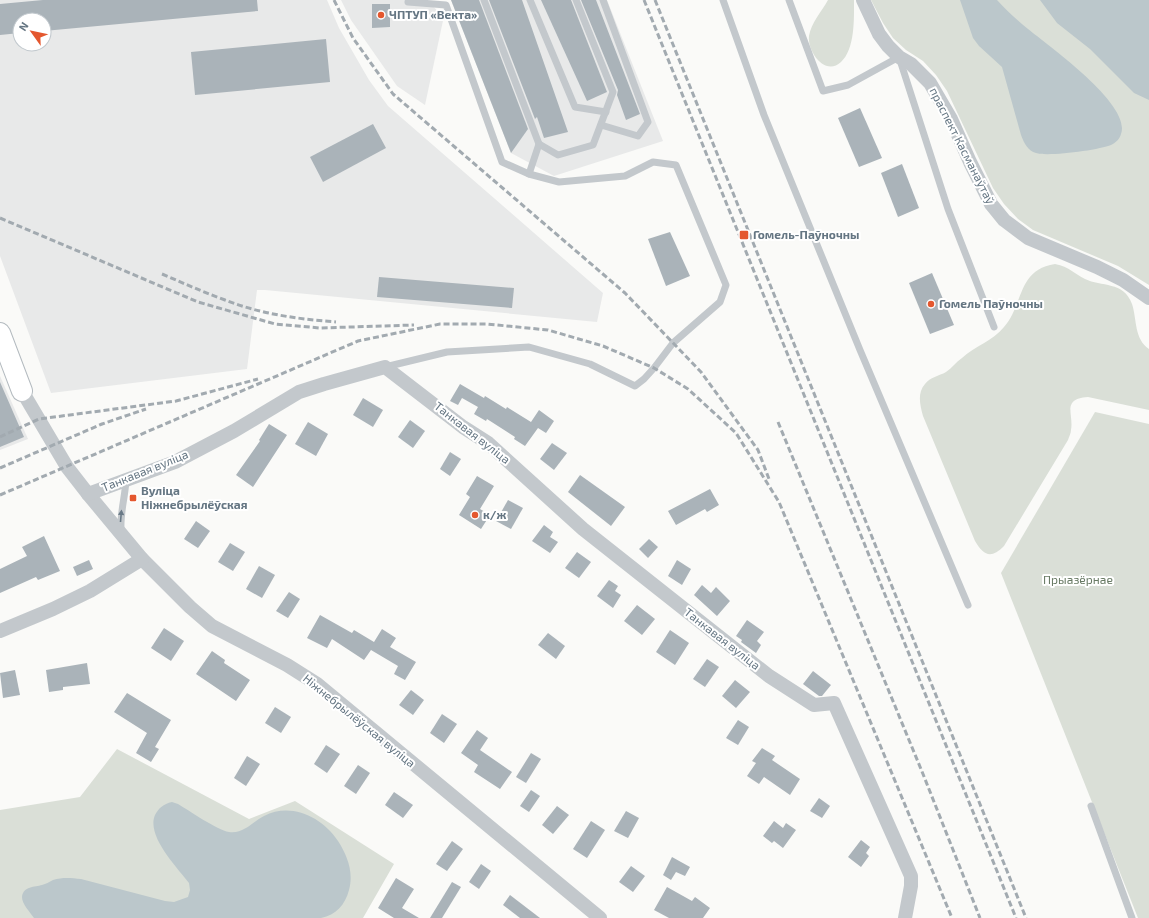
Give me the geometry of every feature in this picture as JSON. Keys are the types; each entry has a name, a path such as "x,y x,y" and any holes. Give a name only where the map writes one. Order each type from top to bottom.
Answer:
{"street":[{"name":"праспект Касманаўтаў","path":"864,0 879,34 888,46 899,57 911,64 930,83 951,119 991,204 1004,220 1028,238 1097,267 1122,280 1149,298"},
{"path":"0,333 22,391"},
{"name":"Танкавая вуліца","path":"88,494 174,462 234,431 299,392 385,367 464,427 488,443 583,529 769,676 814,705 834,704 911,876 911,886 905,918"},
{"name":"Ніжнебрылёўская вуліца","path":"22,391 67,467 142,559 190,607 212,626 287,666 317,684 600,918"},
{"path":"0,631 53,609 84,594 142,559"}],"lane":[{"path":"484,0 538,144 529,174"},
{"path":"530,0 575,107 606,112"},
{"path":"538,144 558,155 593,145 613,92 576,0"},
{"path":"601,126 638,136 648,122 603,0"},
{"path":"723,0 764,115 860,350 968,605"},
{"path":"789,0 822,91 848,85 899,57 948,209 994,327"},
{"path":"385,367 447,352 529,347 590,364 635,386 644,379 673,343 720,302 726,285 676,165 653,162 624,176 560,182 529,174 502,162 446,4 408,2"},
{"path":"121,535 120,516 125,496 126,479"},
{"path":"1091,806 1132,918"}],"shaded area":[{"path":"0,0 327,0 339,28 369,80 388,106 603,293 597,322 257,290 247,369 51,393 0,256"},
{"path":"341,0 425,0 444,16 425,105 397,86 351,20"},
{"path":"451,0 607,0 663,141 554,176 511,153"},
{"path":"960,0 997,0 1008,12 1070,62 1102,93 1114,108 1121,122 1121,134 1116,142 1096,149 1051,154 1036,153 1029,149 1021,135 1002,67 979,46 973,38"},
{"path":"1040,0 1149,0 1149,100 1134,93 1090,49 1057,23"},
{"path":"0,376 28,439 0,450"},
{"path":"172,802 178,804 218,828 229,832 244,829 264,816 274,812 295,811 315,819 331,832 338,841 347,858 351,877 349,890 345,900 335,912 321,918 34,918 22,900 23,893 27,889 43,885 60,878 81,879 165,901 174,902 188,897 190,890 189,883 164,851 155,832 153,823 158,810 166,804"}],"green space":[{"path":"828,0 854,0 853,34 849,50 841,62 835,66 823,64 818,60 814,55 809,42 810,31 814,22"},
{"path":"871,0 1149,0 1149,285 1118,266 1033,230 1018,219 1004,204 993,188 947,91 936,75 923,61 906,50 893,38"},
{"path":"1055,264 1068,268 1085,279 1118,288 1128,297 1134,310 1138,334 1144,345 1149,349 1149,410 1088,397 1080,398 1074,401 1070,408 1071,432 1068,440 1004,546 995,553 988,554 978,546 975,541 923,416 920,395 922,388 929,380 946,372 967,354 1000,332 1010,318 1027,281 1034,273 1043,267"},
{"name":"Прыазёрнае","path":"1095,412 1149,424 1149,918 1138,918 1001,573"},
{"path":"117,749 249,819 295,801 394,864 363,918 0,918 0,810 80,797"}],"building":[{"path":"43,0 257,0 258,11 52,30 52,12 12,12 12,34 0,35 0,4"},
{"path":"451,0 479,0 528,129 511,153"},
{"path":"489,0 522,0 568,132 544,138 537,117 535,119"},
{"path":"541,0 571,0 607,92 587,101"},
{"path":"581,0 596,0 640,114 626,120 617,95 618,90"},
{"name":"ЧПТУП «Векта»","path":"372,4 390,4 390,27 372,28"},
{"path":"326,39 330,82 195,95 191,52"},
{"path":"860,108 882,158 859,167 838,118"},
{"path":"373,124 386,148 323,182 310,157"},
{"path":"902,164 919,208 898,217 881,173"},
{"path":"670,232 690,276 666,286 648,239"},
{"name":"Гомель Паўночны","path":"932,273 954,325 930,334 909,283"},
{"path":"379,277 514,288 512,308 377,297"},
{"path":"0,382 24,437 0,447"},
{"path":"460,384 484,398 485,396 506,409 507,407 531,422 539,410 554,421 546,433 538,428 525,446 514,439 515,437 487,419 486,421 474,414 478,407 462,398 458,405 450,401"},
{"path":"363,398 383,410 373,427 353,415"},
{"path":"410,420 425,431 413,448 398,437"},
{"path":"308,422 328,434 316,456 295,444"},
{"path":"269,424 287,435 253,487 236,475 260,441 259,440"},
{"path":"552,443 567,453 554,470 540,459"},
{"path":"450,452 461,459 450,476 440,469"},
{"path":"580,475 625,507 611,526 568,492"},
{"path":"477,476 494,486 480,509 490,515 481,529 459,515 470,497 466,494"},
{"path":"710,489 719,505 707,512 705,509 676,525 668,511"},
{"path":"508,500 523,508 511,529 496,521"},
{"path":"196,521 210,531 198,548 184,539"},
{"path":"544,525 553,532 550,537 558,542 550,553 532,541"},
{"path":"44,536 60,571 38,580 36,577 0,593 0,569 27,556 22,547"},
{"path":"649,539 658,547 648,558 639,549"},
{"path":"230,543 245,552 233,571 218,562"},
{"path":"577,552 591,562 579,578 565,568"},
{"path":"89,560 93,569 77,576 73,567"},
{"path":"677,560 691,569 682,585 668,576"},
{"path":"259,566 275,575 262,598 246,589"},
{"path":"609,580 618,586 615,591 621,595 613,608 597,596"},
{"path":"702,585 711,593 716,587 730,601 717,616 694,595"},
{"path":"289,592 300,599 288,618 276,611"},
{"path":"637,605 655,619 642,635 624,621"},
{"path":"320,615 352,633 354,630 374,642 382,629 396,638 390,647 416,662 405,680 394,674 398,666 371,650 364,660 332,639 327,648 307,638"},
{"path":"747,620 764,632 757,641 761,645 756,653 741,642 742,640 736,636"},
{"path":"164,628 184,641 171,661 151,648"},
{"path":"670,630 689,643 675,665 656,652"},
{"path":"548,633 565,646 556,659 538,645"},
{"path":"212,651 225,660 224,663 250,680 236,701 196,674"},
{"path":"707,659 719,667 705,687 693,679"},
{"path":"87,663 90,684 63,687 63,690 49,692 46,670"},
{"path":"15,670 20,695 3,698 0,673"},
{"path":"813,671 831,685 822,696 819,696 803,684"},
{"path":"735,680 750,692 736,708 722,696"},
{"path":"411,690 424,700 413,715 399,705"},
{"path":"127,693 171,720 155,747 159,749 151,762 136,753 147,733 114,712"},
{"path":"275,707 291,717 281,733 265,723"},
{"path":"442,714 457,724 444,743 430,733"},
{"path":"738,720 749,727 738,745 726,738"},
{"path":"477,730 488,738 480,750 512,772 500,789 474,772 478,765 461,753"},
{"path":"326,745 340,754 327,773 314,764"},
{"path":"762,748 775,756 772,760 800,779 790,795 764,777 759,784 747,776 756,763 752,761"},
{"path":"531,753 541,759 526,783 516,777"},
{"path":"247,756 260,764 246,786 234,778"},
{"path":"358,765 370,773 356,794 344,786"},
{"path":"531,790 540,796 529,812 520,806"},
{"path":"394,792 413,805 403,818 385,805"},
{"path":"819,798 830,806 822,818 810,811"},
{"path":"557,806 569,815 553,834 542,825"},
{"path":"626,811 639,818 628,838 614,831"},
{"path":"591,821 605,830 587,858 573,849"},
{"path":"774,821 783,828 786,823 796,830 783,848 774,841 772,843 763,836"},
{"path":"861,840 870,847 866,853 869,856 861,867 848,857"},
{"path":"452,841 463,849 447,871 436,864"},
{"path":"672,857 690,867 685,876 676,872 671,880 663,875"},
{"path":"481,864 491,871 479,889 469,882"},
{"path":"631,866 645,876 633,892 619,882"},
{"path":"396,878 414,889 402,908 419,918 394,918 378,908"},
{"path":"452,882 461,887 442,918 430,918"},
{"path":"667,887 692,901 695,897 710,908 703,918 669,918 654,910"},
{"path":"510,895 540,918 520,918 503,905"}],"railway":[{"path":"334,0 353,38 393,94 625,293 701,372 758,450 769,479"},
{"path":"644,0 1016,918"},
{"path":"655,0 1026,918"},
{"path":"0,218 198,302 275,324 320,328 414,325"},
{"path":"162,274 217,297 252,309 293,317 336,322"},
{"path":"0,495 358,341 440,324 487,324 548,330 603,346 654,368 688,389 736,433 779,502 952,918"},
{"path":"0,437 39,419 176,401 258,379"},
{"path":"0,468 102,424 146,409"},
{"path":"778,422 923,774 980,918"}],"place":[{"name":"ЧПТУП «Векта»","path":"381,15"},
{"name":"Гомель-Паўночны","path":"744,235"},
{"name":"Гомель Паўночны","path":"931,304"},
{"name":"Вуліца Ніжнебрылёўская","path":"133,498"},
{"name":"к/ж","path":"475,515"}]}
